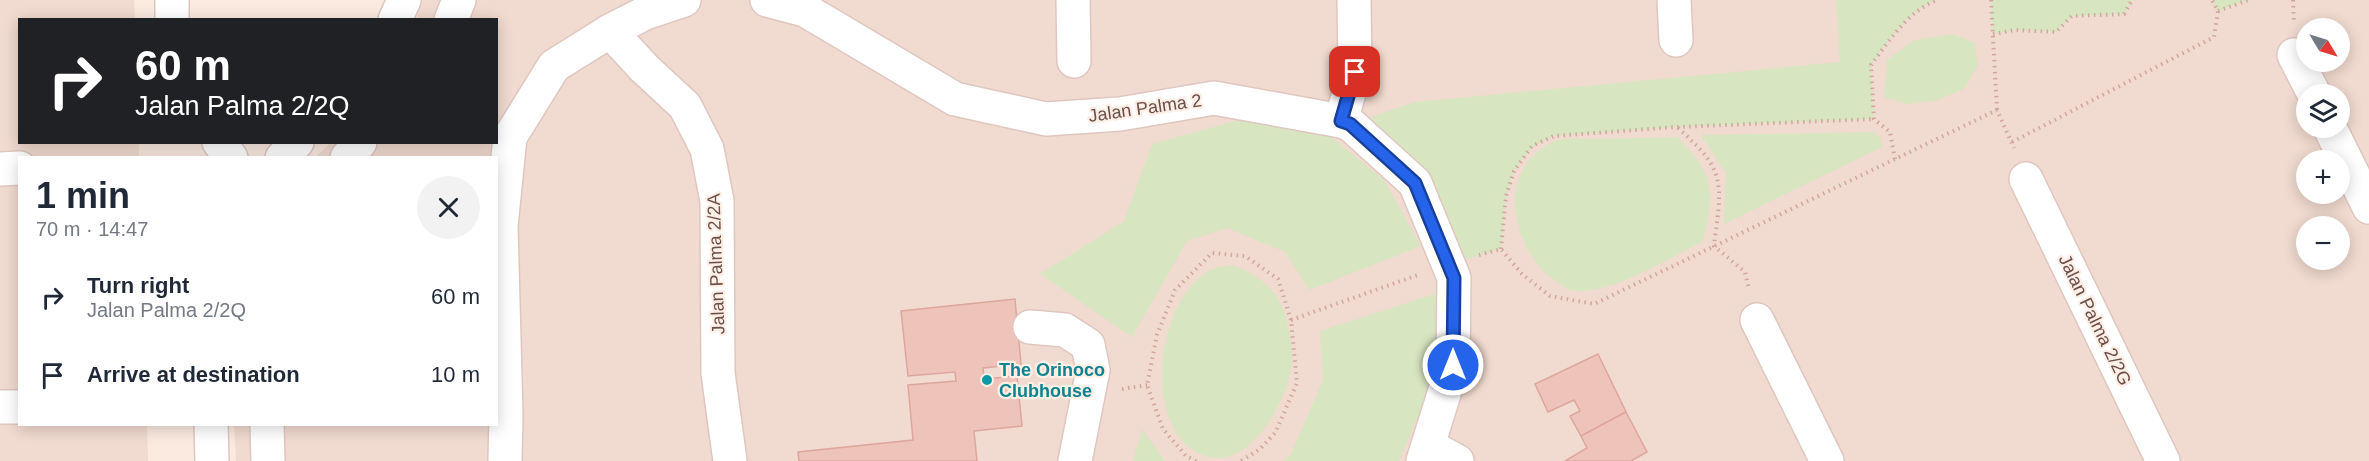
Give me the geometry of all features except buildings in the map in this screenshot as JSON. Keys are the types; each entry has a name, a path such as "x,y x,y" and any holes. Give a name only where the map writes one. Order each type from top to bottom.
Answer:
{"street":[{"path":"172,0 172,18"},
{"path":"396,18 404,0"},
{"path":"452,18 459,0"},
{"path":"505,461 501,226 510,137 554,66 610,31 645,13 684,0"},
{"name":"Jalan Palma 2","path":"767,0 805,10 955,99 1046,119 1120,114 1214,98 1350,124 1415,183 1454,278 1453,365 1426,453"},
{"path":"1073,0 1074,62"},
{"path":"1341,121 1355,72 1354,0"},
{"path":"1674,0 1676,40"},
{"name":"Jalan Palma 2/2A","path":"610,31 644,68 685,106 707,150 717,201 718,374 730,461"},
{"path":"2294,55 2309,84"},
{"path":"2335,138 2369,207"},
{"path":"284,156 295,144"},
{"path":"349,156 358,144"},
{"path":"0,169 18,168"},
{"name":"Jalan Palma 2/2G","path":"2026,179 2163,461"},
{"path":"1756,320 1827,461"},
{"path":"1030,327 1065,330 1088,345 1093,370 1075,461"},
{"path":"0,407 18,407"},
{"path":"211,426 212,461"},
{"path":"267,426 268,461"},
{"path":"1426,453 1457,461"}],"path":[{"path":"1874,119 1870,65 1899,27 1929,3 1937,0"},
{"path":"1991,0 1996,110 2012,142 2026,179"},
{"path":"1993,34 2015,30 2056,32 2072,16 2124,14 2132,0"},
{"path":"2012,142 2214,37 2218,11 2212,0"},
{"path":"2218,11 2248,0"},
{"path":"1895,159 1890,132 1874,119 1554,136 1532,147 1514,171 1506,196 1501,249 1522,274 1550,296 1594,304 1895,159 1996,110"},
{"path":"1677,128 1701,150 1716,176 1719,207 1714,246"},
{"path":"1714,246 1745,272 1756,320"},
{"path":"1292,320 1448,264 1501,249"},
{"path":"1196,461 1186,456 1163,429 1147,385 1158,335 1175,290 1212,254 1245,256 1278,279 1292,320 1297,382 1275,433 1260,449 1241,461"}],"shaded area":[{"path":"0,0 134,0 135,18 18,18 18,144 139,144 139,156 18,156 18,426 147,426 148,461 0,461"},
{"path":"422,0 2369,0 2369,461 236,461 234,426 498,426 498,156 317,156 329,144 498,144 498,18 417,18"}],"green space":[{"path":"1836,0 1937,0 1908,19 1871,65 1874,119 1677,127 1554,136 1532,147 1514,171 1506,196 1501,249 1448,264 1415,183 1350,124 1415,102 1840,62"},
{"path":"1991,0 2132,0 2124,14 2072,16 2056,32 2015,30 1993,34"},
{"path":"2212,0 2248,0 2218,11"},
{"path":"1953,34 1975,43 1978,65 1964,89 1935,101 1907,104 1884,97 1887,60 1914,40"},
{"path":"1238,120 1330,136 1384,180 1421,246 1309,290 1285,252 1227,228 1187,241 1132,337 1040,274 1124,221 1152,144"},
{"path":"1873,132 1880,137 1882,147 1724,224 1726,173 1701,135"},
{"path":"1677,137 1699,162 1709,184 1709,209 1703,241 1640,274 1605,287 1588,290 1569,290 1541,268 1528,251 1520,231 1516,210 1516,189 1523,170 1536,153 1562,139"},
{"path":"1233,265 1257,277 1276,296 1288,328 1292,362 1285,391 1268,424 1244,449 1230,456 1215,458 1190,448 1174,428 1164,401 1162,369 1167,337 1177,308 1193,284 1215,268"},
{"path":"1440,292 1438,370 1399,461 1281,461 1290,456 1323,380 1320,331"},
{"path":"1142,429 1165,461 1133,461"}],"place":[{"name":"The Orinoco Clubhouse","path":"987,380"}],"route":[{"path":"1355,72 1341,121 1350,124 1415,183 1454,278 1453,365"}]}
